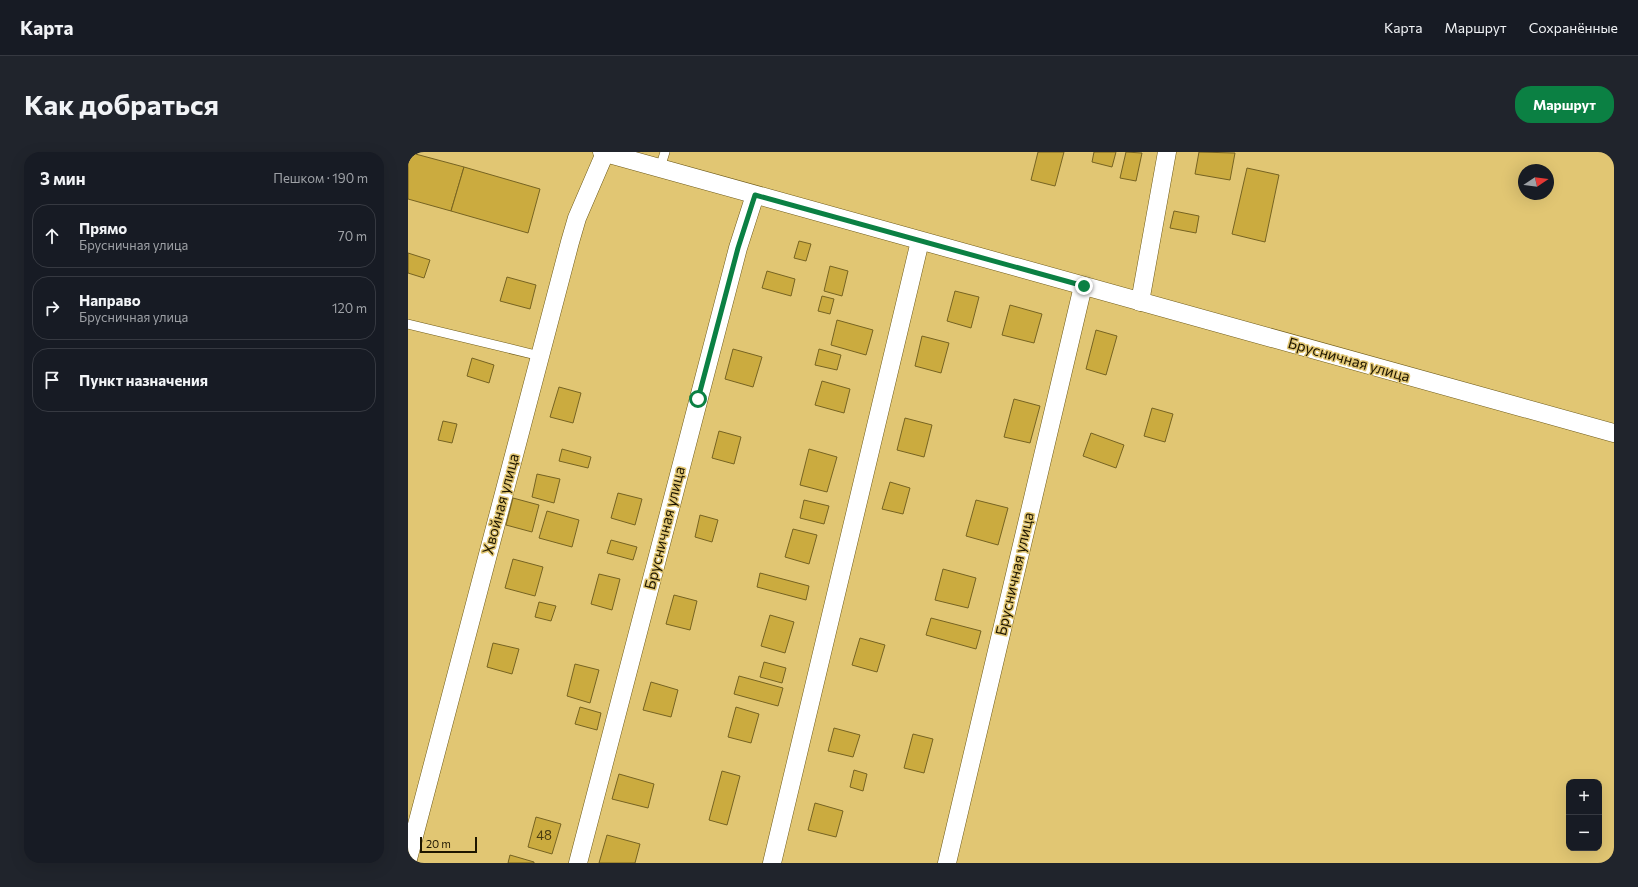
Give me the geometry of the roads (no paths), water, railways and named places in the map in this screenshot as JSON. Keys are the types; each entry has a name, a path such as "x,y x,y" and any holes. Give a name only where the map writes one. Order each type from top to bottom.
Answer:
{"street":[{"name":"Брусничная улица","path":"603,152 662,160 755,195 1614,433"},
{"name":"Хвойная улица","path":"408,859 577,218 603,152"},
{"path":"1140,302 1167,152"},
{"name":"Брусничная улица","path":"578,863 734,263 755,195"},
{"path":"772,863 920,241"},
{"name":"Брусничная улица","path":"947,863 1084,286"}],"lane":[{"path":"408,324 540,356"}]}
